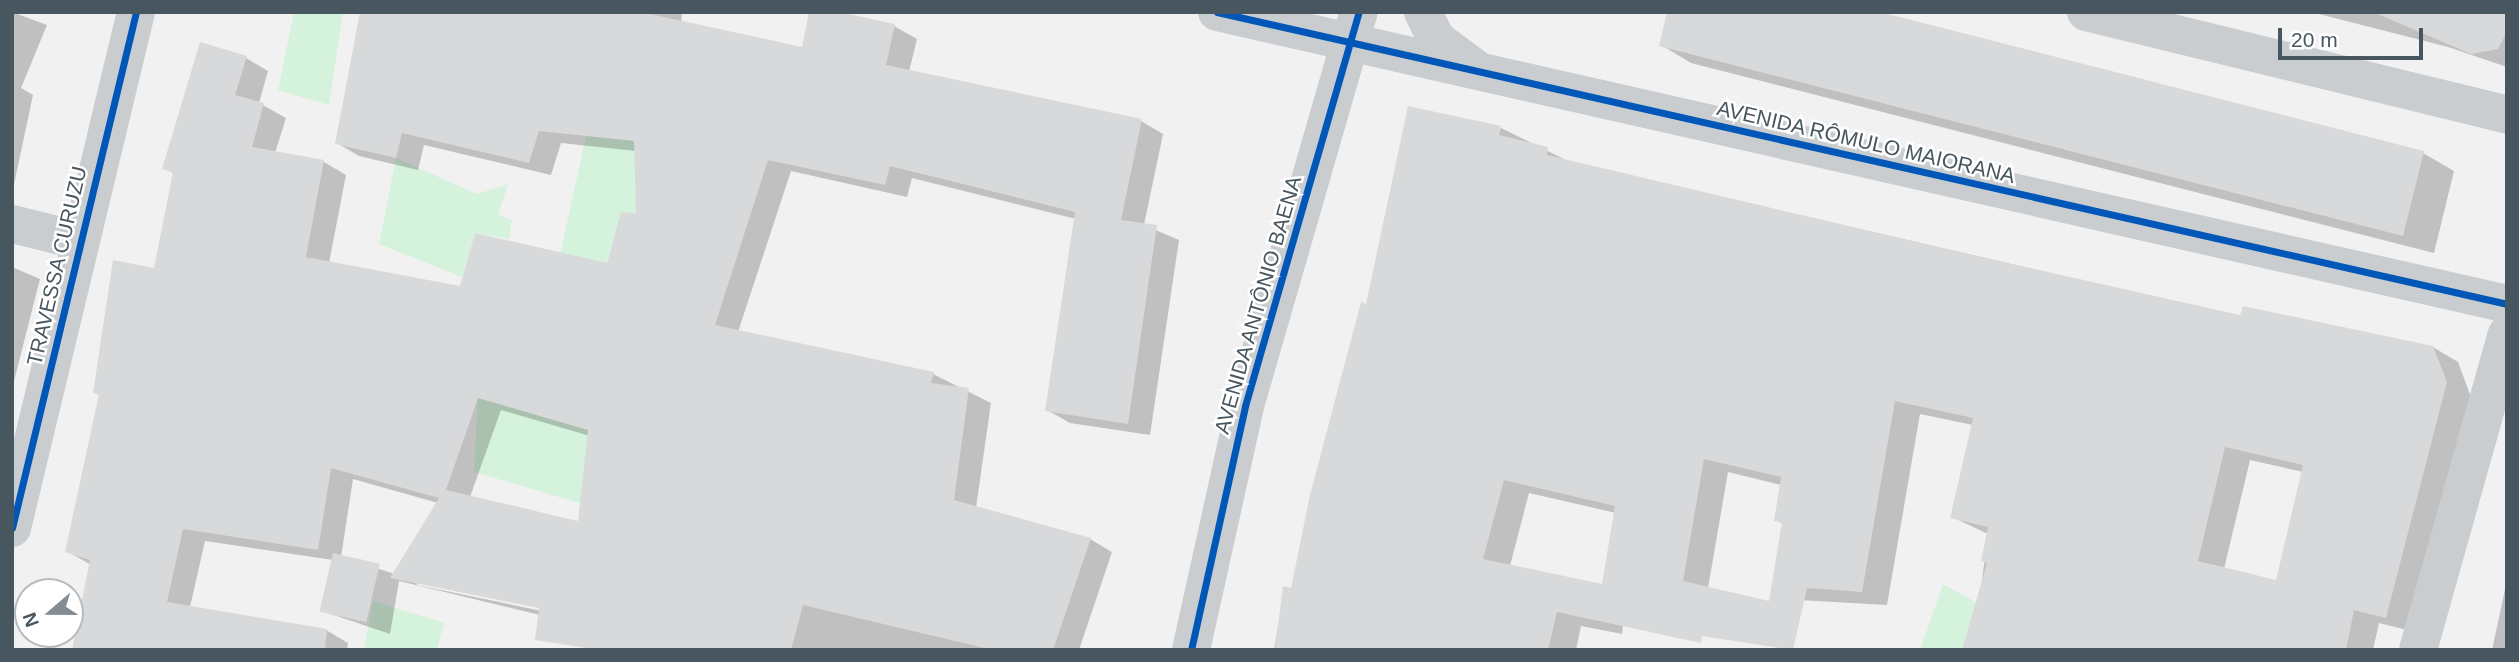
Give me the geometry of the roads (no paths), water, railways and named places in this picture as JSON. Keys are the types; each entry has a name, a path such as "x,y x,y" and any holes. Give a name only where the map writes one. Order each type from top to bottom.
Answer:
{"street":[{"name":"TRAVESSA CURUZU","path":"12,528 136,12"},
{"name":"AVENIDA RÔMULO MAIORANA","path":"1217,12 1355,28 1482,74 2507,304"},
{"path":"1423,12 1436,39 1482,74"},
{"path":"2086,12 2507,115"},
{"name":"AVENIDA ANTÔNIO BAENA","path":"1191,650 1245,406 1355,28"},
{"path":"12,224 81,241"},
{"path":"2418,650 2507,334"}]}
